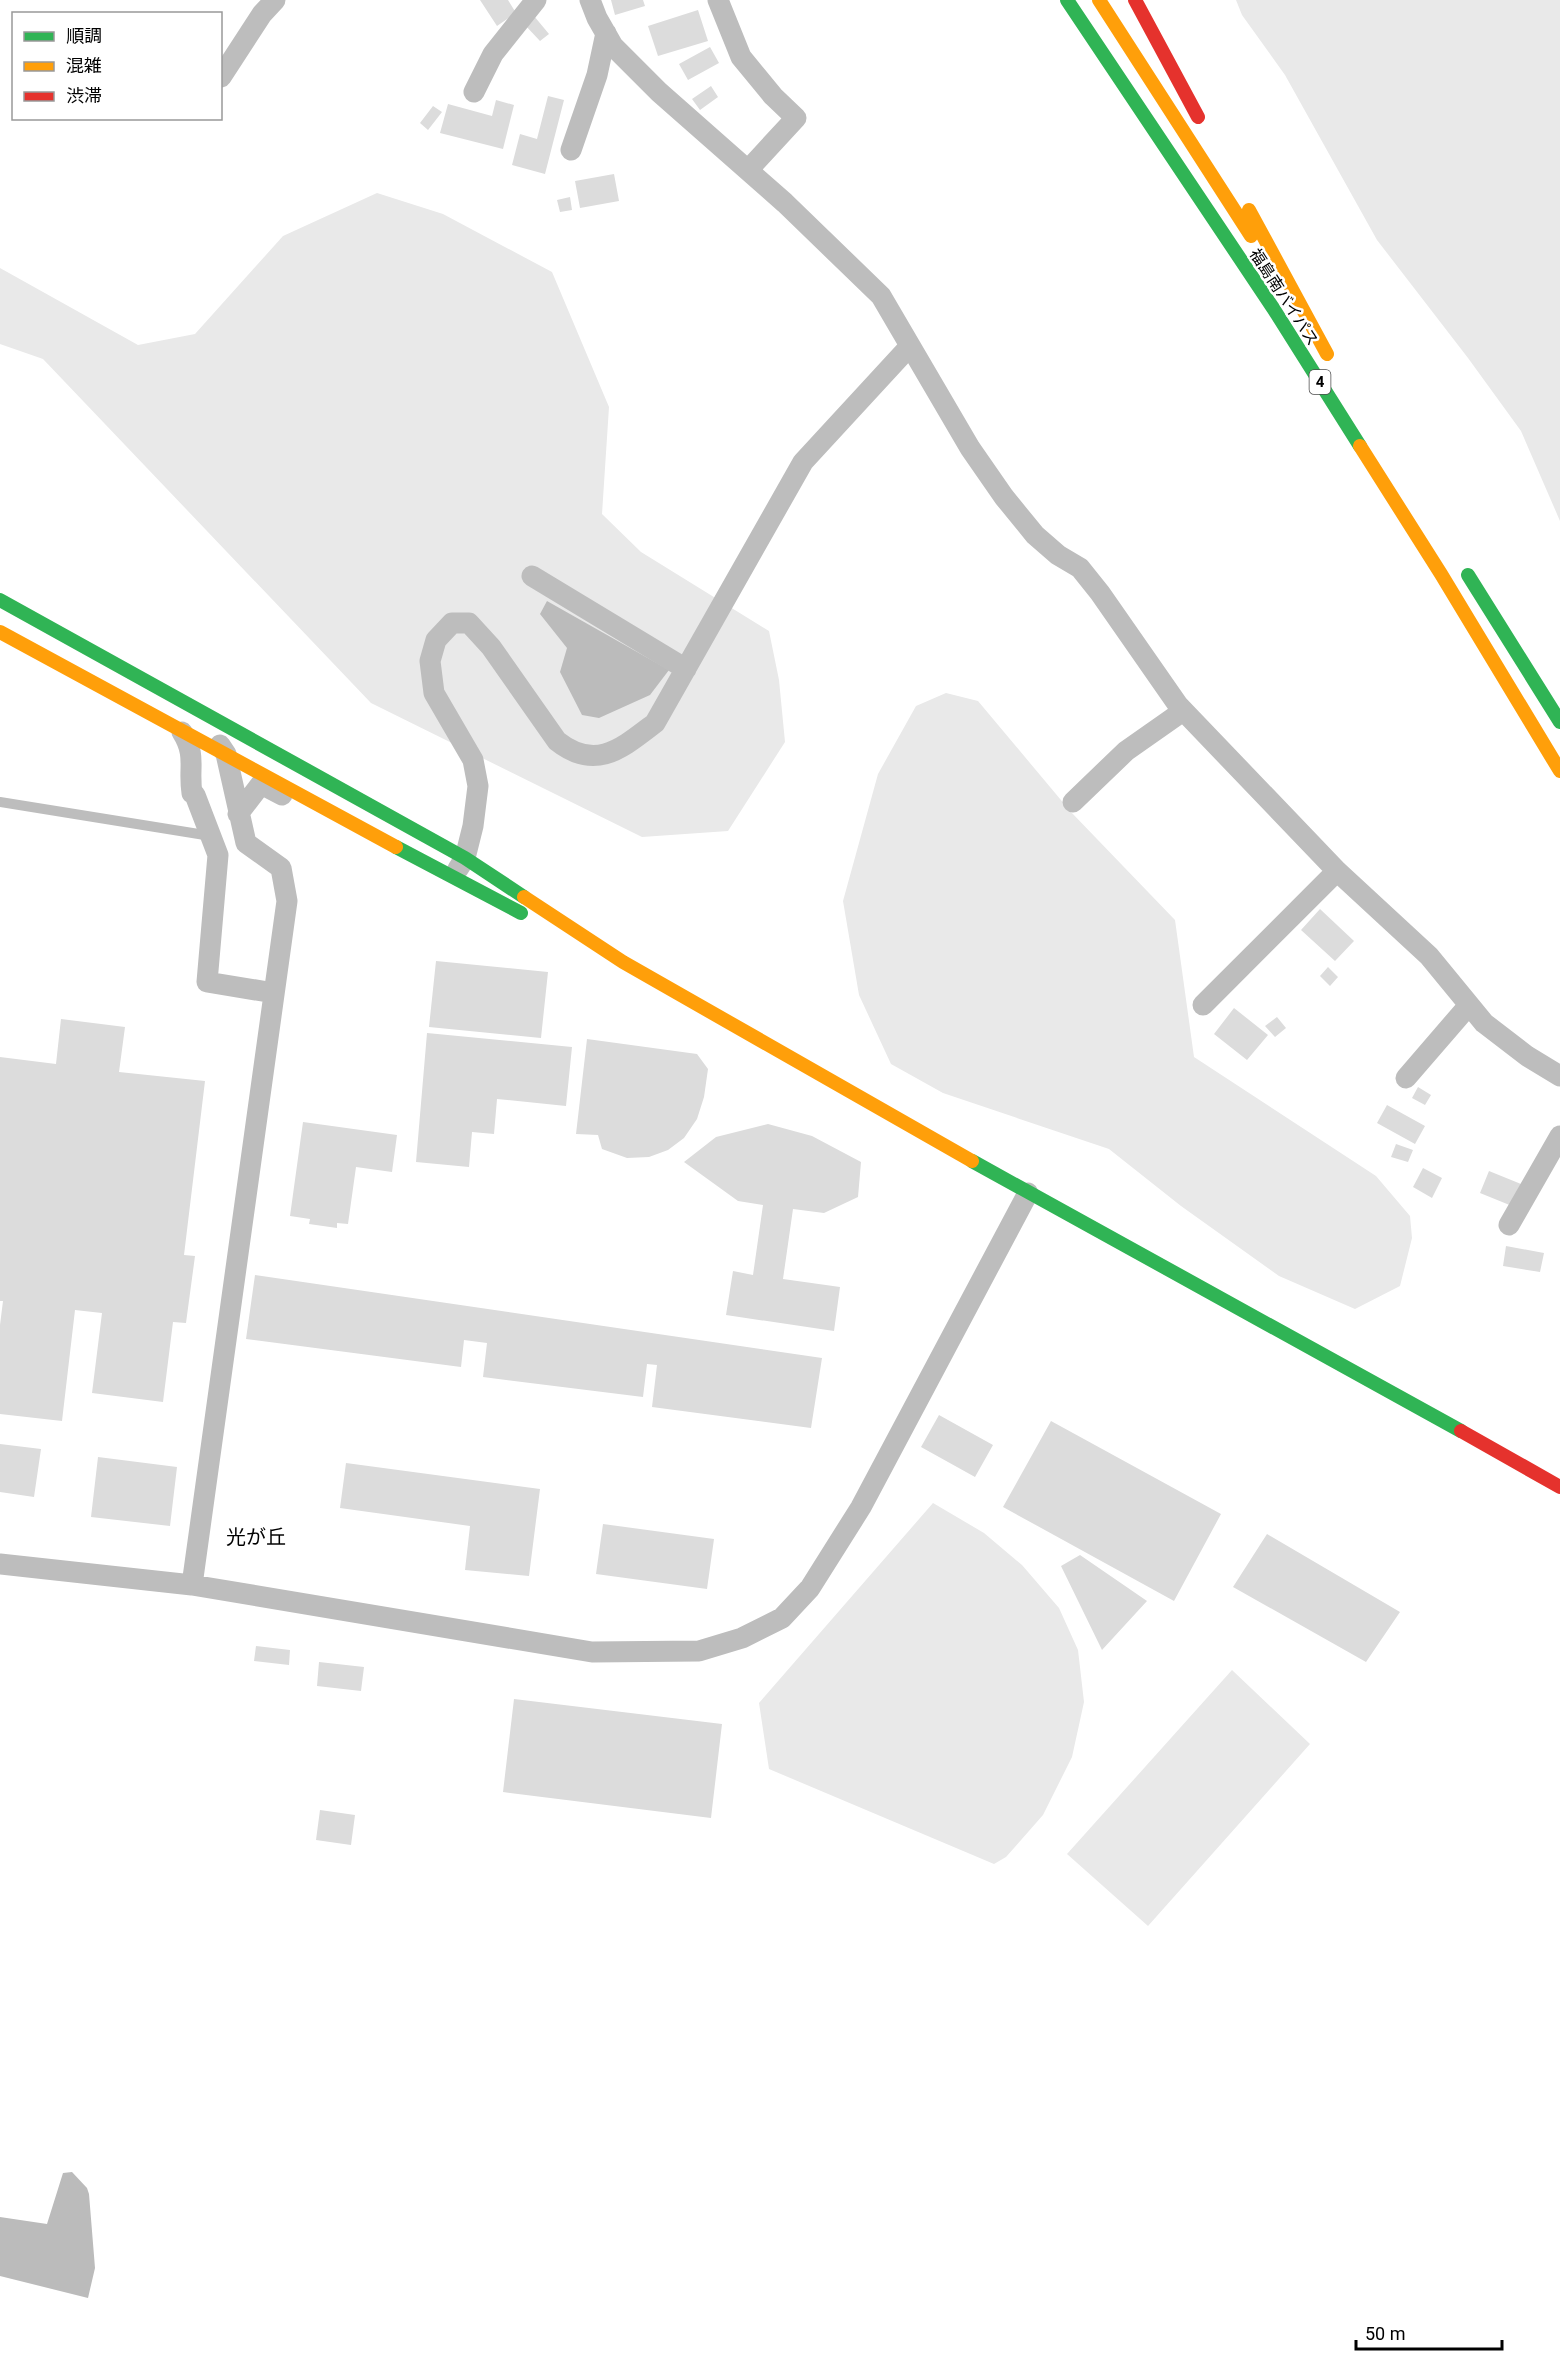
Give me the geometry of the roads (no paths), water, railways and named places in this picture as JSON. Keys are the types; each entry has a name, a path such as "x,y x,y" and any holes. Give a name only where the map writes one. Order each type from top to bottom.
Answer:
{"main road":[{"name":"福島南バイパス","path":"1066,0 1273,308 1441,574 1560,771"},
{"name":"福島南バイパス","path":"1099,0 1330,359 1237,187"},
{"path":"1135,0 1203,125"},
{"path":"1106,84 1273,308"},
{"path":"1461,564 1560,722"},
{"path":"0,600 465,858 623,962"},
{"path":"0,632 182,732 219,748 477,891 623,962 1029,1193 1450,1424 1560,1487"}],"street":[{"path":"222,75 262,14 275,0"},
{"path":"474,92 493,54 536,0"},
{"path":"590,0 613,46 659,92 748,170 880,296 970,448 1004,497 1035,535 1058,555 1080,568 1183,711 1337,871 1429,956 1484,1023 1527,1056 1560,1076"},
{"path":"718,0 741,57 772,96 796,118 748,170"},
{"path":"571,150 597,75 606,33"},
{"path":"454,878 465,858 473,826 478,786 473,760 434,693 430,661 436,640 452,623 470,623 491,647 557,741 570,751 586,757 608,754 628,744 656,723 803,462 909,347"},
{"path":"532,576 686,669"},
{"path":"118,666 124,676 204,722 219,748 246,843 281,868 287,901 192,1585"},
{"path":"1073,802 1126,751 1183,711"},
{"path":"182,732 191,748 193,761 191,790 218,855 207,982 274,993"},
{"path":"195,795 200,790 204,757 219,748 256,741"},
{"path":"238,814 261,784 331,819 346,819"},
{"path":"1203,1005 1337,871"},
{"path":"1406,1078 1469,1005"},
{"path":"1509,1225 1560,1136"},
{"path":"0,1564 192,1585 592,1652 699,1651 742,1638 782,1618 810,1588 861,1507 1029,1193"}],"lane":[{"path":"0,802 211,836"}],"district":[{"name":"光が丘","path":"256,1537"}]}
